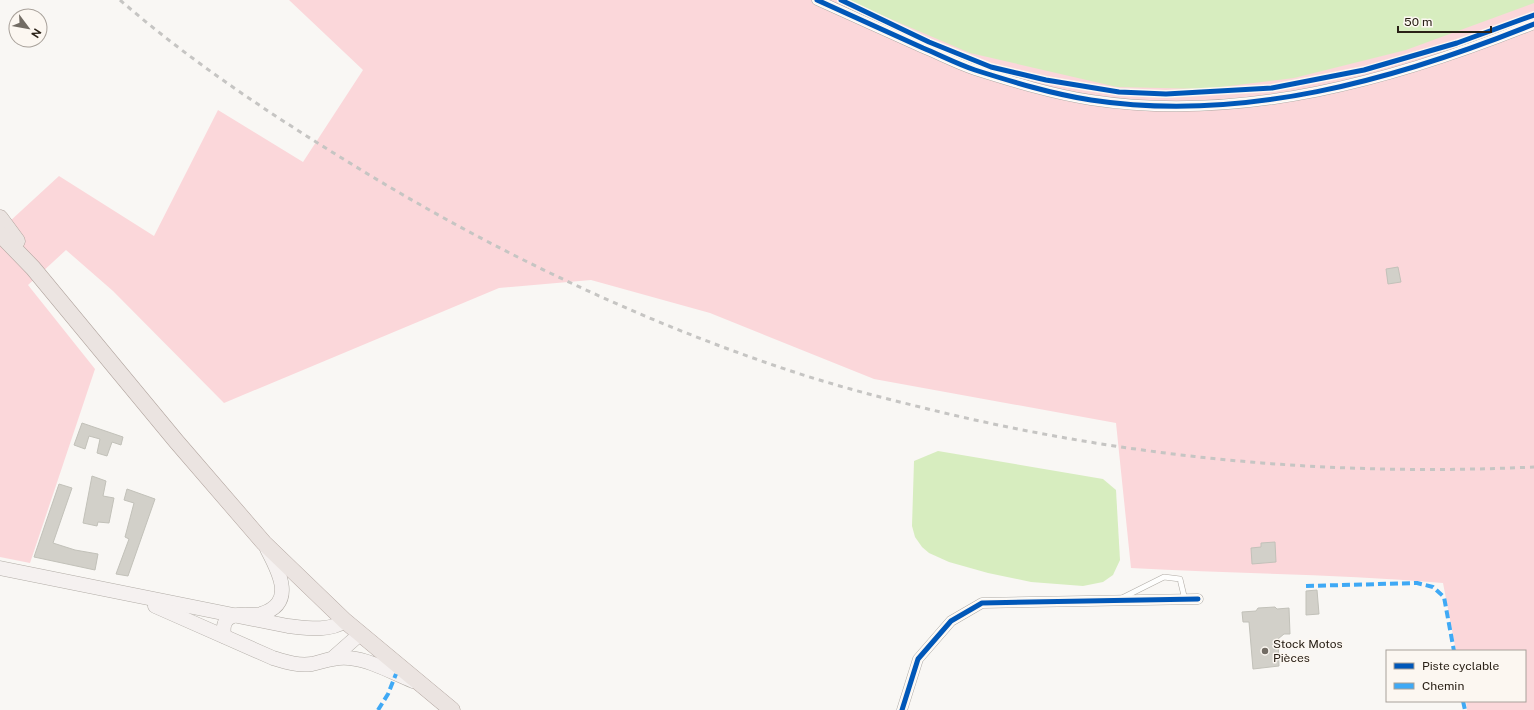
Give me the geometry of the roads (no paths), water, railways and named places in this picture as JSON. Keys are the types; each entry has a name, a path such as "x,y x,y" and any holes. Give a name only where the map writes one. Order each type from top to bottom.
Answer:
{"main road":[{"path":"0,218 19,243 33,268"},
{"path":"0,234 33,268 176,441 264,543 345,621 452,710"},
{"path":"224,636 223,627 226,621 233,616 260,614 268,611 281,596 283,586 281,575 264,543"},
{"path":"0,568 233,616 306,628 327,628 338,626 345,621"},
{"path":"129,595 288,663 310,664 334,658 349,658 363,661 418,683"},
{"path":"334,658 360,634"}],"street":[{"path":"817,0 973,70 1043,90 1091,100 1165,106 1239,104 1320,92 1392,74 1448,56 1534,24"},
{"path":"902,710 918,659 951,621 982,603 1198,599"}],"lane":[{"path":"1116,601 1164,577 1180,579 1186,600"}],"railway":[{"path":"120,0 173,44 258,104 345,160 449,221 556,276 666,325 723,347 829,383 878,397 989,423 1066,438 1143,450 1221,459 1377,469 1534,467"}],"place":[{"name":"Stock Motos Pièces","path":"1265,651"}]}
